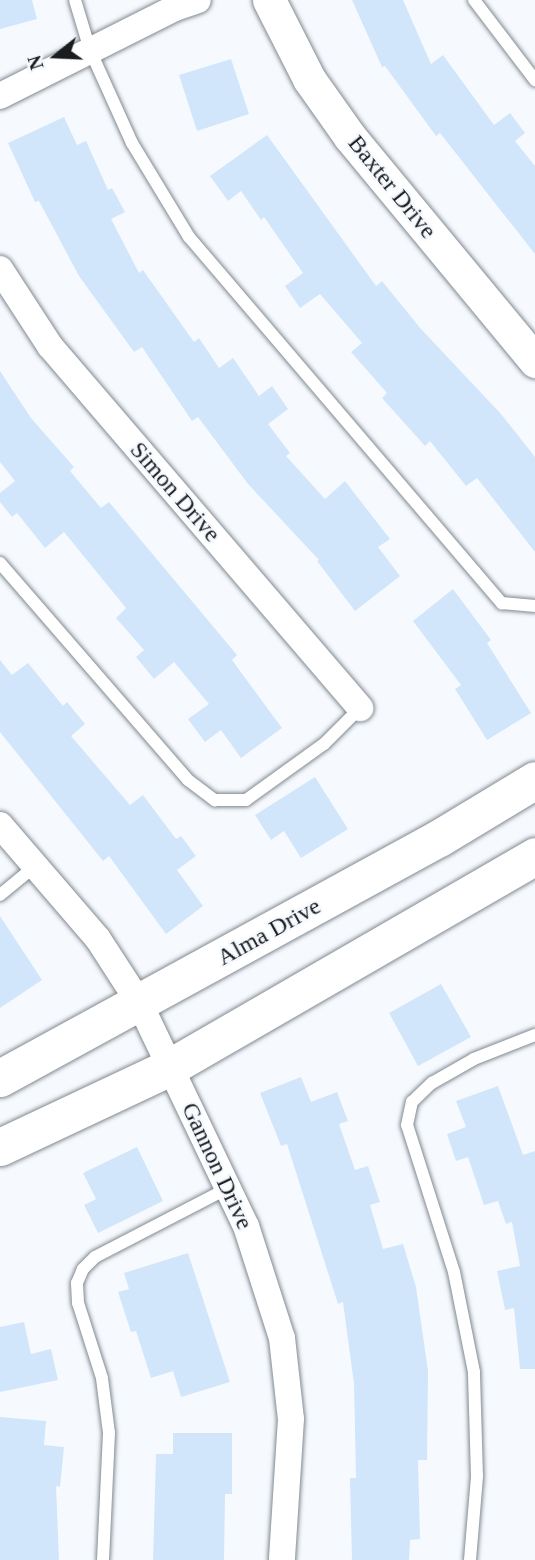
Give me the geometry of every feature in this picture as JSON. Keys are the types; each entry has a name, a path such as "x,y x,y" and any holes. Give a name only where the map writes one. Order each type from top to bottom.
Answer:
{"main road":[{"name":"Alma Drive","path":"0,1078 140,1004 439,838 535,780"},
{"path":"0,1147 170,1067 535,856"}],"street":[{"path":"0,96 175,8 198,0"},
{"name":"Baxter Drive","path":"269,0 309,79 350,137 535,360"},
{"name":"Simon Drive","path":"0,269 50,346 360,708"},
{"name":"Gannon Drive","path":"0,825 98,939 140,1004 246,1226 282,1338 291,1419 282,1560"}],"lane":[{"path":"75,0 90,50 132,144 189,237 502,603 535,606"},
{"path":"474,0 535,80"},
{"path":"0,563 188,780 215,800 246,800 324,744 360,708"},
{"path":"0,895 35,866"},
{"path":"470,1560 477,1476 474,1372 454,1272 407,1125 412,1102 432,1083 474,1059 535,1035"},
{"path":"103,1560 109,1433 102,1378 78,1303 77,1283 83,1269 95,1256 228,1188"}],"building":[{"path":"0,0 32,0 37,19 0,29"},
{"path":"352,0 403,0 431,64 443,55 494,125 510,113 525,133 515,141 535,166 535,254 440,133 436,136 385,66 382,67"},
{"path":"231,59 249,114 197,131 179,75"},
{"path":"64,117 77,145 86,141 108,190 112,188 125,212 111,219 139,273 143,270 194,342 199,338 219,368 233,358 259,396 272,386 288,409 268,424 290,453 286,456 325,499 345,481 390,539 378,547 400,576 355,611 317,561 319,560 248,484 198,417 192,421 142,347 134,352 79,276 39,201 35,202 8,143"},
{"path":"267,135 376,286 382,281 421,329 501,414 535,457 535,552 477,478 466,486 430,441 425,446 382,398 387,393 351,352 362,343 320,294 300,308 285,286 303,273 264,217 261,220 241,191 228,201 210,176"},
{"path":"0,371 31,418 74,467 70,471 101,508 109,502 237,655 232,660 282,728 241,758 221,730 205,742 188,719 209,704 174,662 154,679 136,657 144,650 116,618 126,608 64,532 45,548 17,513 12,517 0,502 0,493 15,481 0,462"},
{"path":"453,589 491,640 487,643 531,713 487,740 455,689 461,685 413,621"},
{"path":"0,660 12,675 28,663 63,706 67,702 85,724 71,736 130,805 143,795 176,839 181,836 196,856 177,870 203,906 166,934 109,856 103,861 0,732"},
{"path":"315,777 348,829 301,858 284,831 271,840 255,815"},
{"path":"0,916 42,980 0,1008"},
{"path":"441,984 471,1037 418,1066 389,1013"},
{"path":"301,1077 311,1102 337,1092 348,1121 339,1124 355,1170 368,1166 380,1202 370,1205 383,1249 403,1244 416,1287 428,1371 427,1460 418,1460 420,1539 410,1540 409,1560 352,1560 350,1478 356,1478 354,1384 343,1302 338,1304 287,1144 281,1146 260,1093"},
{"path":"498,1086 523,1155 535,1151 535,1369 520,1369 514,1308 505,1310 497,1271 520,1266 512,1222 506,1224 498,1201 484,1205 468,1157 456,1161 447,1134 466,1127 456,1101"},
{"path":"137,1147 163,1201 98,1233 84,1205 96,1199 83,1173"},
{"path":"188,1253 230,1382 181,1397 173,1371 151,1378 136,1331 131,1332 118,1292 129,1289 124,1273"},
{"path":"24,1322 31,1354 51,1349 58,1380 0,1392 0,1327"},
{"path":"0,1417 46,1421 44,1445 64,1447 60,1487 56,1486 59,1560 0,1560"},
{"path":"173,1433 232,1433 232,1494 225,1494 224,1560 153,1560 156,1454 173,1454"}]}
